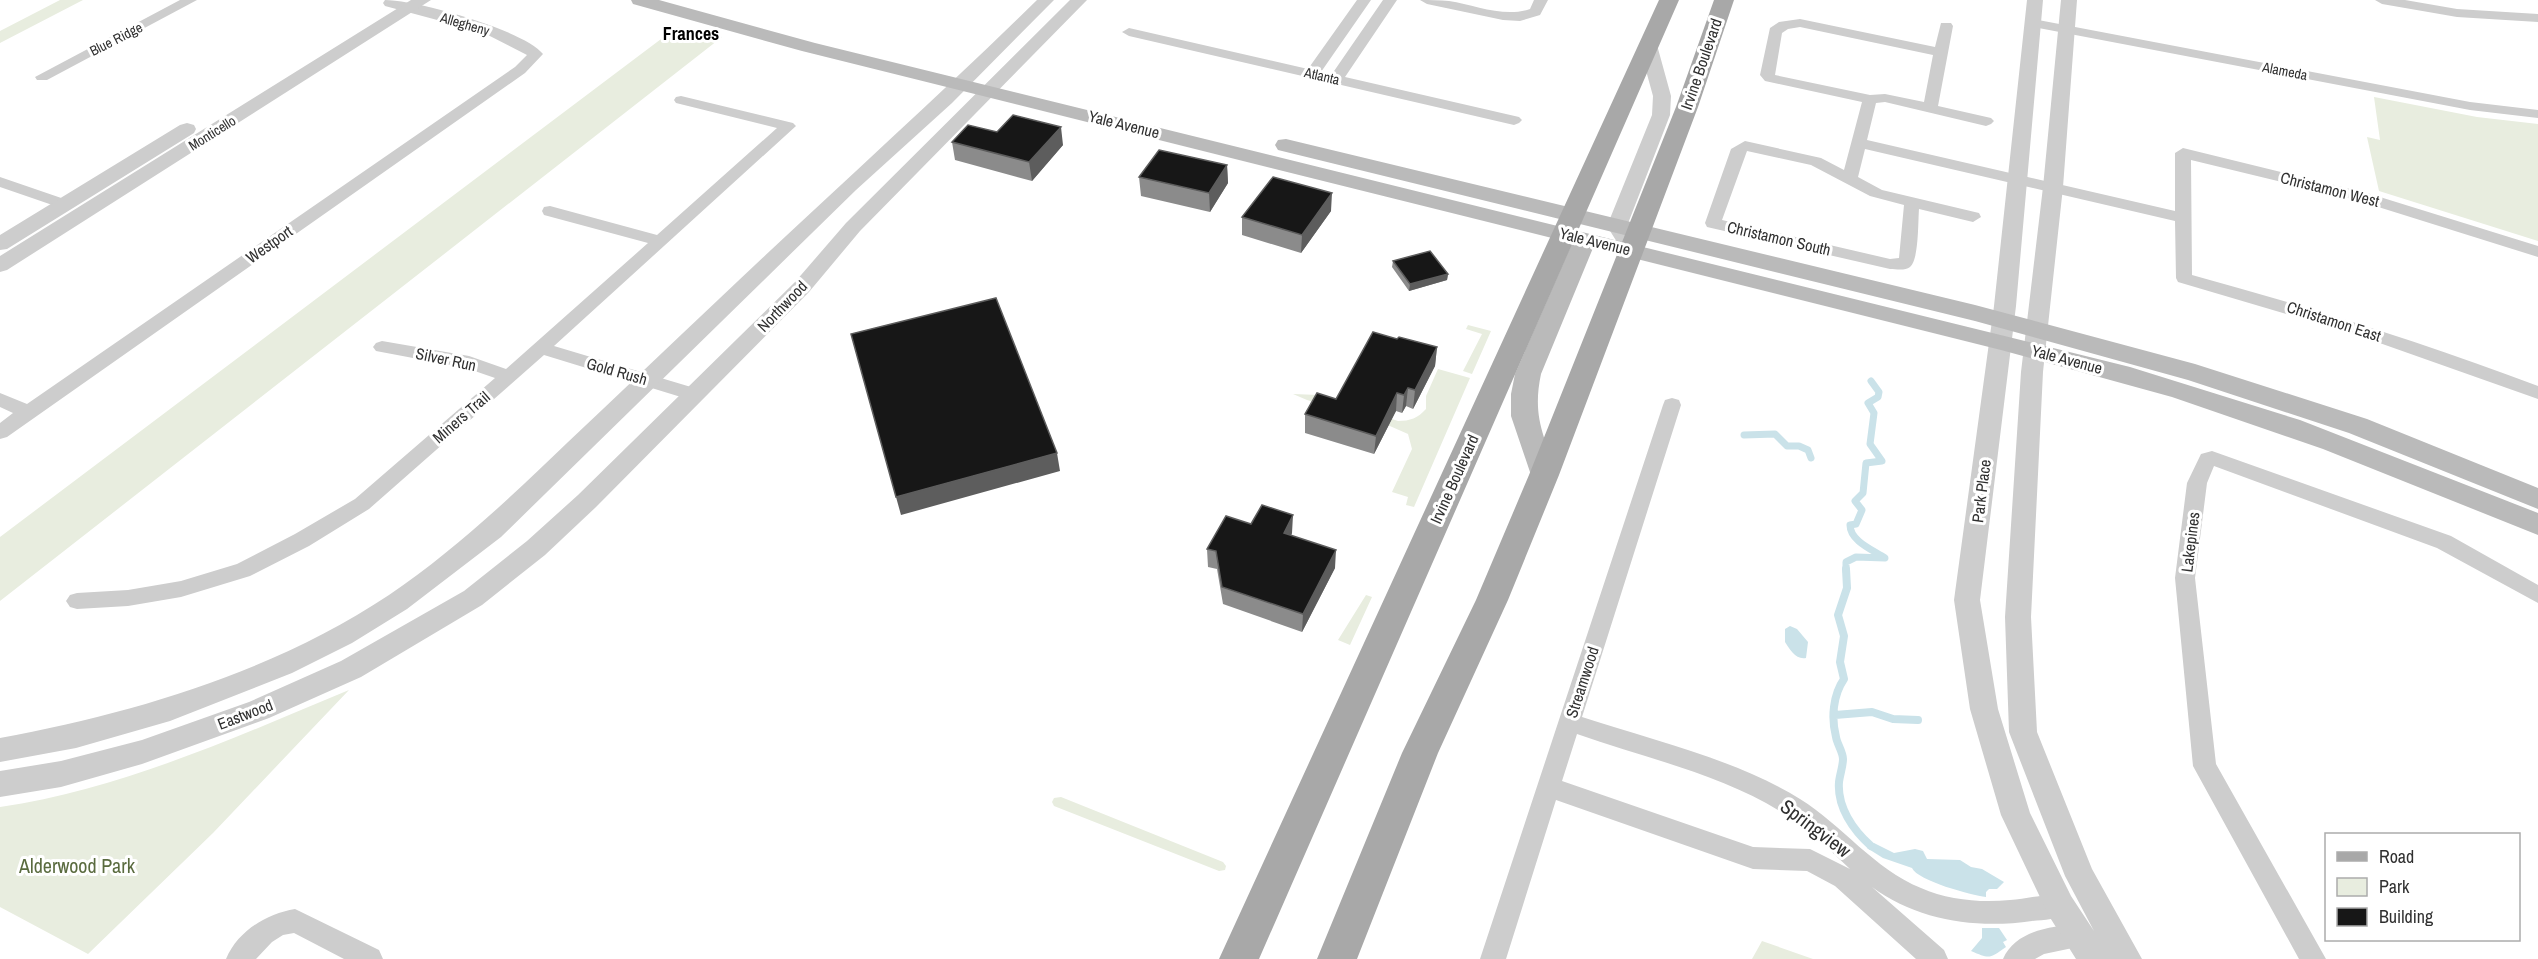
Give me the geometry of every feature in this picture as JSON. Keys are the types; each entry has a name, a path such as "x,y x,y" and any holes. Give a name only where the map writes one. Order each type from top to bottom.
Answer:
{"main road":[{"name":"Yale Avenue","path":"640,0 797,44 970,76 1573,229 1629,236 2035,340 2195,373 2358,426 2538,499"},
{"path":"697,0 847,37"},
{"name":"Irvine Boulevard","path":"1239,959 1573,229 1648,45 1669,0"},
{"name":"Irvine Boulevard","path":"1336,959 1420,753 1492,600 1544,475 1629,236 1687,107 1724,0"},
{"name":"Yale Avenue","path":"952,62 970,76"},
{"path":"1544,475 1524,416 1524,393 1573,229"},
{"name":"Yale Avenue","path":"2035,340 2257,416 2438,483 2538,524"}],"street":[{"name":"Blue Ridge","path":"42,77 190,0"},
{"path":"650,380 857,179 970,76 1046,0"},
{"name":"Northwood","path":"473,598 536,548 694,395 802,287 853,227 1078,0"},
{"path":"1312,74 1364,0"},
{"path":"1336,79 1390,0"},
{"path":"1427,0 1520,17 1535,12 1541,0"},
{"name":"Park Place","path":"2036,0 2002,331 1967,600 1984,709 2016,815 2060,906 2086,947"},
{"path":"2069,0 2053,187 2035,340 2018,617 2023,732 2080,876 2126,959"},
{"path":"2382,0 2457,13 2538,18"},
{"name":"Allegheny","path":"405,3 504,35 524,44 536,54"},
{"name":"Monticello","path":"0,244 405,3"},
{"name":"Monticello","path":"0,266 405,3"},
{"path":"1941,52 1800,23 1784,25 1775,31 1767,75 1770,78 1870,99 1885,98 1986,121"},
{"name":"Alameda","path":"2033,23 2459,104 2499,111 2538,114"},
{"path":"1930,109 1946,26"},
{"name":"Atlanta","path":"1129,32 1514,120"},
{"path":"1629,236 1661,115 1662,96 1648,45"},
{"name":"Westport","path":"0,432 520,70 536,54"},
{"path":"1849,180 1870,99"},
{"name":"Miners Trail","path":"77,601 128,598 181,589 243,570 302,540 362,504 788,126 681,100"},
{"path":"1859,143 2184,218"},
{"name":"Christamon South","path":"1912,202 1907,260 1903,264 1890,264 1713,223 1740,149 1745,146 1816,161 1876,194 1912,202 1973,217"},
{"name":"Christamon West","path":"2184,218 2183,153 2361,196 2538,252"},
{"path":"0,182 64,204"},
{"path":"550,211 658,241"},
{"name":"Christamon East","path":"2184,218 2184,278 2313,313 2458,362 2538,393"},
{"name":"Silver Run","path":"382,347 470,362 508,376"},
{"name":"Gold Rush","path":"540,348 694,395"},
{"name":"Eastwood","path":"0,750 76,736 160,713 283,665 343,635 398,602 492,530 650,380"},
{"path":"0,400 28,412"},
{"name":"Streamwood","path":"1493,959 1672,405"},
{"name":"Lakepines","path":"2313,959 2205,766 2186,578 2197,483 2208,459 2212,458 2242,468 2444,542 2538,595"},
{"name":"Eastwood","path":"0,784 61,774 142,752 259,710 351,669 473,598"},
{"name":"Springview","path":"1569,722 1751,785 1781,800 1828,833 1876,876 1905,894 1936,907 1993,913 2060,906"},
{"name":"Springview","path":"1548,787 1753,858 1810,860 1844,878 1935,959"},
{"path":"239,959 263,933 279,924 295,921 370,959"},
{"path":"2016,959 2023,951 2053,938 2086,947"}],"green space":[{"path":"60,0 83,0 0,43 0,31"},
{"path":"677,27 722,37 0,601 0,537"},
{"path":"2374,97 2477,117 2538,124 2538,241 2379,191 2367,137 2380,140"},
{"path":"1468,325 1491,331 1472,374 1463,371 1482,334 1466,329"},
{"path":"1438,369 1470,378 1414,507 1406,505 1408,497 1392,492 1412,449 1408,434 1383,423 1293,394 1319,395 1398,421 1406,420 1417,417 1426,409 1426,396"},
{"path":"1366,595 1372,597 1350,645 1338,640"},
{"name":"Alderwood Park","path":"349,690 213,833 88,954 0,907 0,807 90,788 134,774 221,743"},
{"path":"1061,797 1223,862 1226,866 1225,870 1219,871 1054,806 1052,802 1054,798"},
{"path":"1762,941 1813,959 1752,959"}],"water":[{"path":"1790,626 1797,629 1808,642 1806,658 1796,656 1785,642 1785,629"},
{"path":"1874,843 1894,853 1915,849 1923,851 1927,859 1960,860 2004,882 1997,889 1989,889 1986,897 1958,890 1924,878 1912,868 1883,858 1867,848"},
{"path":"1982,928 1999,928 2007,940 2003,942 2006,947 1989,957 1971,951 1982,938"}],"building":[{"path":"1013,115 1061,127 1029,162 952,142 968,125 997,132"},
{"path":"1159,150 1227,165 1209,193 1139,177"},
{"path":"1273,177 1332,193 1302,235 1242,217"},
{"path":"1430,251 1448,274 1410,284 1393,261"},
{"path":"996,298 1057,453 896,497 851,334"},
{"path":"1373,332 1437,347 1415,390 1408,388 1404,395 1397,393 1376,436 1305,414 1317,393 1336,399"},
{"path":"1262,505 1293,515 1284,533 1336,550 1303,614 1222,587 1216,551 1207,549 1226,516 1251,524"}],"waterway":[{"path":"1846,569 1846,562 1856,557 1885,558 1858,540 1851,531 1850,525 1856,524 1862,510 1855,501 1863,493 1866,463 1882,461 1870,444 1874,413 1868,403 1878,397 1879,392 1871,381"},
{"path":"1744,435 1775,434 1787,446 1799,446 1808,450 1811,458"},
{"path":"1846,569 1847,588 1838,615 1844,636 1840,662 1844,679 1837,692 1833,715 1836,737 1843,759 1839,791 1848,817 1858,833 1871,846"},
{"path":"1835,715 1872,712 1893,719 1918,720"}],"district":[{"name":"Frances","path":"691,33"}]}
